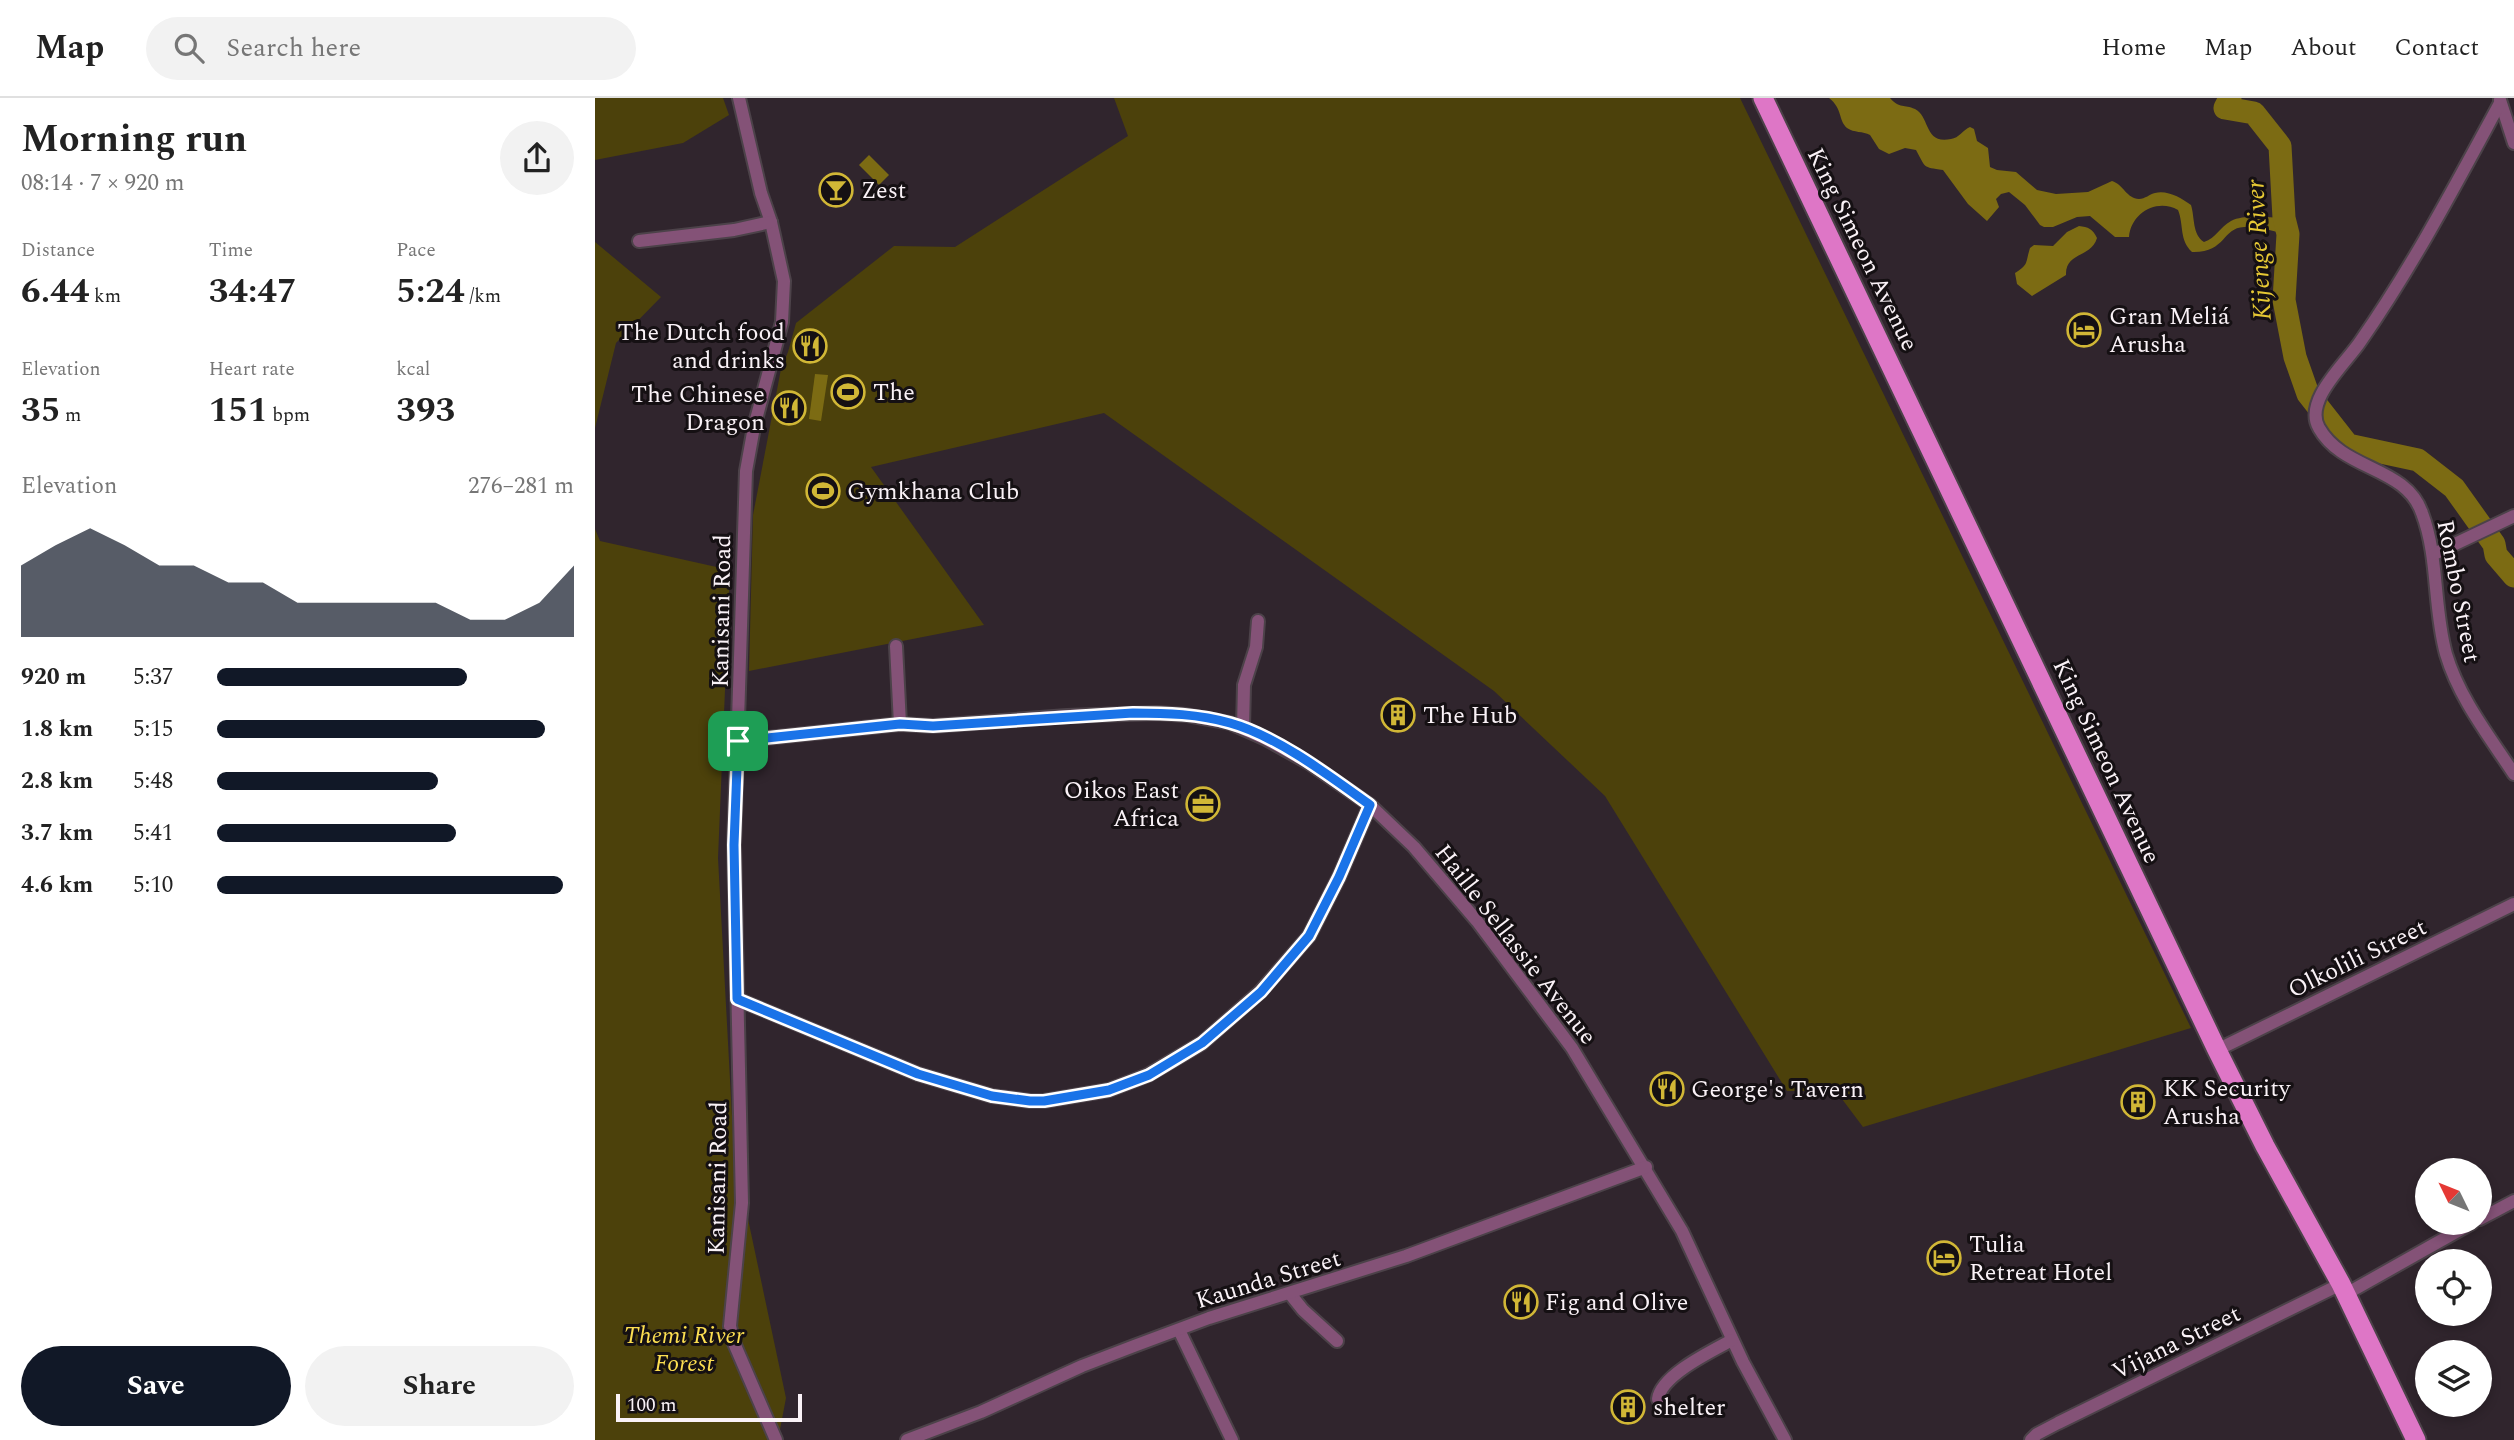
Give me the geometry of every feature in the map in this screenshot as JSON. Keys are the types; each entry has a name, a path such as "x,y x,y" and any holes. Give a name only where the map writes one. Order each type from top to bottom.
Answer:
{"main road":[{"name":"King Simeon Avenue","path":"1763,98 2217,1049 2265,1146 2343,1289 2416,1440"}],"street":[{"name":"Kanisani Road","path":"739,98 784,281 782,322 754,427 746,471 734,845 742,1203 740,1246 730,1326 737,1352 776,1440"},
{"path":"2500,101 2514,143"},
{"name":"Rombo Street","path":"2500,101 2393,295 2322,391 2315,412 2318,426 2334,448 2405,486 2416,496 2430,533 2441,626 2454,676 2470,707 2514,774"},
{"path":"639,241 724,231 771,222"},
{"path":"2434,554 2514,516"},
{"path":"1243,727 1244,685 1256,647 1258,621"},
{"path":"896,646 900,724"},
{"name":"Haille Sellassie Avenue","path":"738,741 900,724 933,726 1157,713 1207,718 1243,727 1309,763 1370,805 1413,847 1477,921 1572,1048 1646,1167 1695,1255 1732,1340 1785,1440"},
{"path":"737,999 918,1074 992,1096 1044,1101 1109,1090 1149,1075 1202,1043 1261,992 1309,936 1339,877 1370,805"},
{"name":"Olkolili Street","path":"2217,1049 2514,904"},
{"name":"Kaunda Street","path":"907,1440 926,1437 1082,1366 1179,1330 1406,1256 1646,1167"},
{"path":"2492,1213 2514,1201"},
{"path":"2343,1289 2447,1236"},
{"name":"Vijana Street","path":"2031,1440 2058,1423 2343,1289"},
{"path":"1291,1294 1303,1310 1337,1341"},
{"path":"1179,1330 1232,1440"},
{"path":"1658,1399 1659,1391 1670,1378 1732,1340"}],"green space":[{"path":"595,98 723,98 729,115 683,143 595,160"},
{"path":"1114,98 1740,98 2191,1028 1863,1127 1836,1091 1787,1091 1605,796 1494,691 1104,413 871,467 984,625 749,671 753,515 781,369 796,323 894,246 955,247 1128,136"},
{"path":"595,242 661,297 616,343 595,428"},
{"name":"Themi River Forest","path":"595,529 600,541 730,570 718,858 734,1153 786,1398 778,1440 595,1440"}],"shaded area":[{"path":"1829,98 1890,98 1897,104 1920,113 1932,134 1942,140 1954,138 1970,127 1974,129 1977,141 1988,148 1990,167 2016,172 2037,190 2056,194 2088,192 2112,181 2135,198 2141,199 2160,192 2174,195 2191,205 2196,230 2204,242 2231,221 2243,218 2284,218 2288,234 2261,228 2237,228 2211,249 2192,252 2183,237 2178,210 2170,207 2146,210 2135,221 2129,237 2115,237 2090,216 2044,227 2025,205 2009,192 1996,199 1999,207 1987,221 1968,204 1943,170 1925,166 1916,150 1905,148 1889,154 1879,149 1870,135 1847,128"},
{"path":"869,155 889,175 879,185 859,165"},
{"path":"2079,226 2090,229 2097,238 2089,249 2070,262 2066,275 2032,296 2017,284 2015,273 2025,265 2030,248 2034,245 2053,246 2067,232"},
{"path":"815,374 828,375 821,421 809,419"}],"waterway":[{"name":"Kijenge River","path":"2230,98 2225,108 2254,113 2280,146 2284,218 2288,234 2284,300 2295,357 2308,394 2348,445 2418,460 2454,488 2494,544 2496,555 2514,576"}],"place":[{"name":"Zest","path":"836,190"},
{"name":"Gran Meliá Arusha","path":"2084,330"},
{"name":"The Dutch food and drinks","path":"810,346"},
{"name":"The","path":"848,392"},
{"name":"The Chinese Dragon","path":"789,408"},
{"name":"Gymkhana Club","path":"823,491"},
{"name":"The Hub","path":"1398,715"},
{"name":"Oikos East Africa","path":"1203,804"},
{"name":"George's Tavern","path":"1667,1089"},
{"name":"KK Security Arusha","path":"2138,1102"},
{"name":"Tulia Retreat Hotel","path":"1944,1258"},
{"name":"Fig and Olive","path":"1521,1302"},
{"name":"shelter","path":"1628,1407"}],"route":[{"path":"1133,713 1186,715 1243,727 1309,763 1370,805 1339,877 1309,936 1261,992 1202,1043 1149,1075 1109,1090 1030,1101 992,1096 918,1074 737,999 734,845 738,741 900,724 933,726 1133,713"}]}
